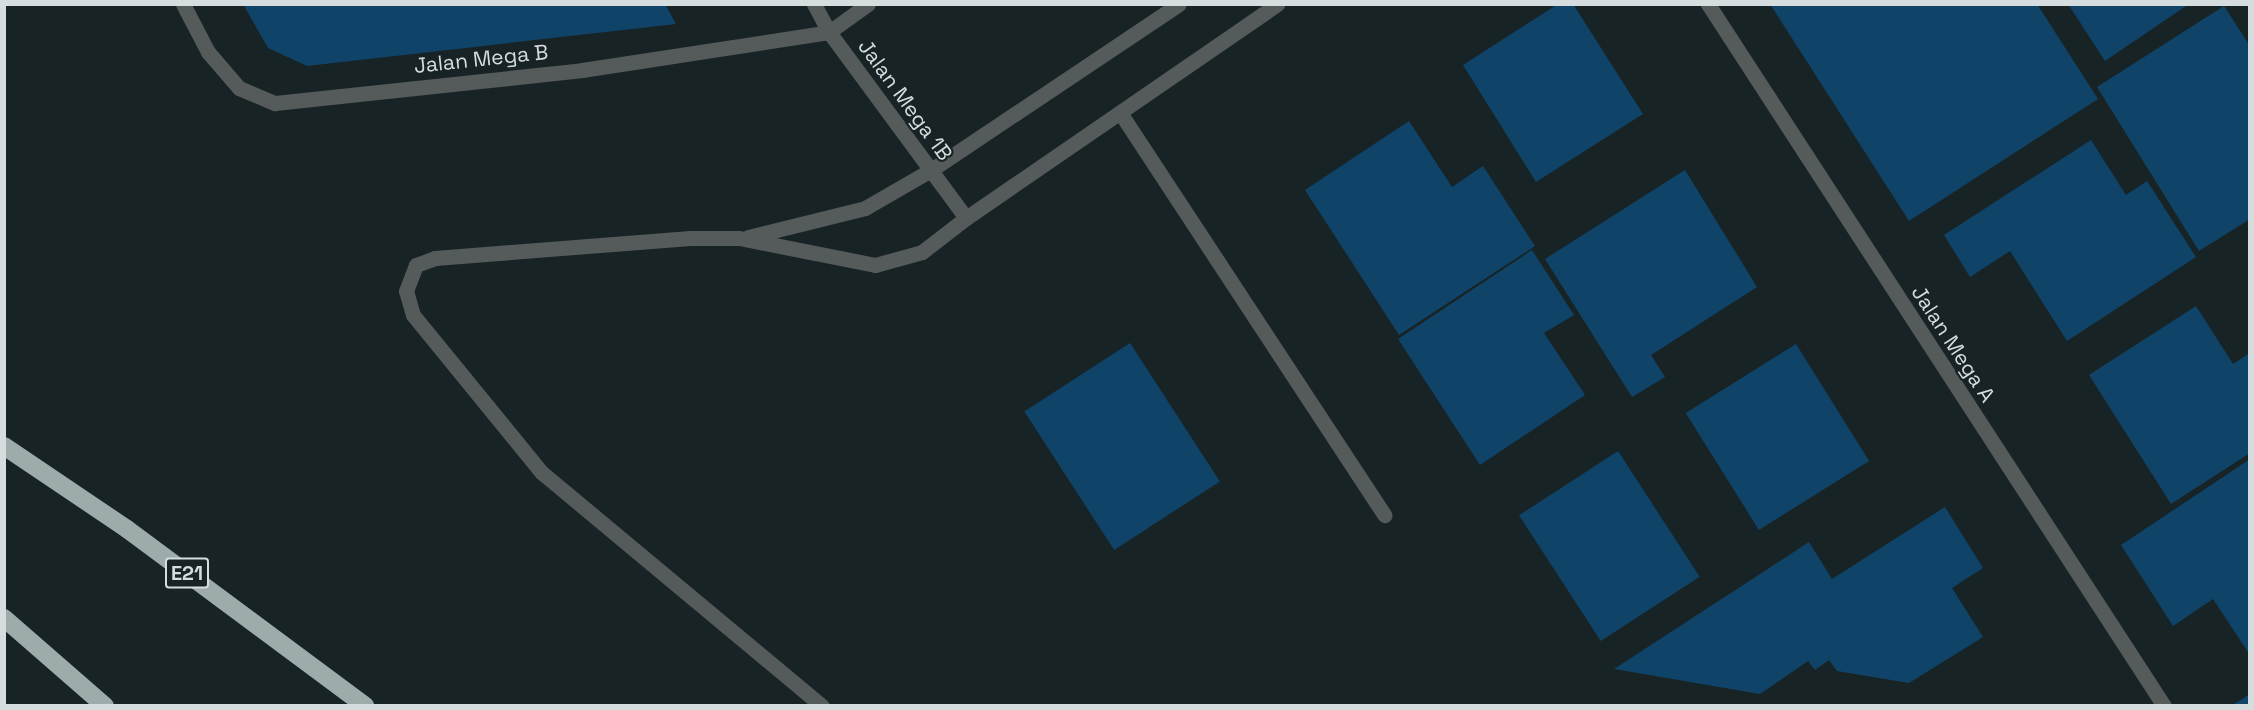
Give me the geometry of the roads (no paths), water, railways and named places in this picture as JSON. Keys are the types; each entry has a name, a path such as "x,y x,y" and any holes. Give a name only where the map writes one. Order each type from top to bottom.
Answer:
{"highway":[{"name":"E21","path":"4,446 127,529 365,705"},
{"path":"4,618 105,705"}],"street":[{"name":"Jalan Mega B","path":"183,4 208,52 239,88 275,103 582,70 829,32"},
{"name":"Jalan Mega 1B","path":"814,4 829,32 966,218"},
{"path":"829,32 868,4"},
{"path":"739,238 865,208 931,170 1179,4"},
{"path":"822,705 542,473 413,315 406,291 416,265 435,258 690,238 739,238 875,265 921,252 966,218 1121,114 1277,4"},
{"name":"Jalan Mega A","path":"1708,4 2164,705"},
{"path":"1121,114 1384,515"}]}
